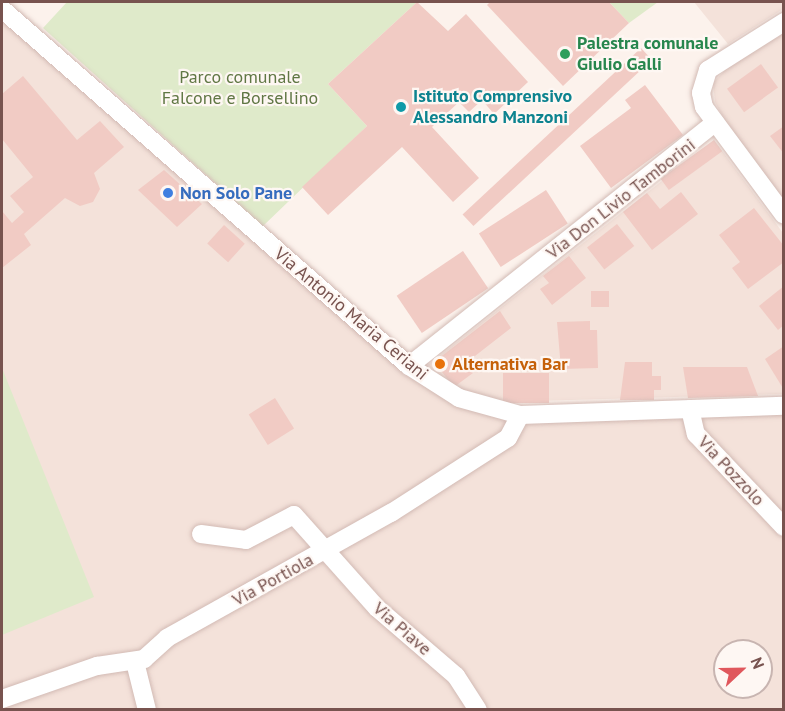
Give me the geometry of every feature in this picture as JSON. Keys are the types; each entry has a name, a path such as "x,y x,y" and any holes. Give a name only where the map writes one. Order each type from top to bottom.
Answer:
{"street":[{"name":"Via Antonio Maria Ceriani","path":"2,9 409,366 459,398 520,415 783,406"},
{"path":"783,22 708,70 700,93 715,123 783,215"},
{"name":"Via Don Livio Tamborini","path":"409,366 715,123"},
{"name":"Via Pozzolo","path":"690,409 696,434 783,527"},
{"name":"Via Portiola","path":"135,662 167,638 323,551 508,438 520,415"},
{"name":"Via Piave","path":"201,534 246,540 294,515 323,551 377,608 456,676 478,710"},
{"path":"2,699 97,666 135,662 147,710"}],"shaded area":[{"path":"694,2 783,2 783,9 728,44"},
{"path":"2,19 472,408 783,410 783,709 2,709"},
{"path":"783,32 783,200 725,121 715,102 713,83 727,68"},
{"path":"714,140 783,233 783,394 502,402 457,390 428,365"}],"green space":[{"name":"Parco comunale Falcone e Borsellino","path":"67,2 417,2 328,84 367,126 263,226 43,28"},
{"path":"609,2 658,2 629,23"},
{"path":"2,368 94,597 2,635"}],"building":[{"name":"Istituto Comprensivo Alessandro Manzoni","path":"417,2 448,31 466,14 528,82 494,114 482,100 469,112 459,102 432,127 479,178 453,202 402,147 328,215 302,187 367,126 328,84"},
{"name":"Palestra comunale Giulio Galli","path":"490,2 609,2 629,23 563,86 487,5"},
{"path":"641,48 652,60 473,226 463,214"},
{"path":"761,64 778,87 744,112 727,89"},
{"path":"23,76 77,140 100,121 124,147 94,173 100,189 93,202 80,206 65,198 24,234 31,245 2,268 2,211 12,223 24,212 10,196 33,177 2,139 2,94"},
{"path":"645,85 683,135 611,188 580,146 631,108 625,100"},
{"path":"784,126 784,154 770,136"},
{"path":"714,140 722,151 669,190 661,179"},
{"path":"164,170 202,204 177,227 138,190"},
{"path":"546,190 568,224 501,267 479,234"},
{"path":"681,192 698,214 652,250 623,212 647,193 660,209"},
{"path":"754,208 784,246 784,262 748,289 732,268 740,262 719,235"},
{"path":"617,224 634,246 604,269 587,247"},
{"path":"224,225 245,244 228,262 207,244"},
{"path":"463,251 488,288 422,333 397,296"},
{"path":"569,256 586,278 552,305 540,289 549,283 543,276"},
{"path":"784,286 784,325 778,330 759,306"},
{"path":"591,291 609,291 609,307 591,307"},
{"path":"500,311 511,328 466,363 473,373 454,387 434,362"},
{"path":"590,321 590,330 597,330 598,368 561,369 557,322"},
{"path":"784,346 784,390 765,359"},
{"path":"625,362 652,362 652,376 661,376 661,390 654,390 654,400 620,400"},
{"path":"683,367 747,367 758,396 688,398"},
{"path":"503,373 549,373 549,403 503,403"},
{"path":"275,398 294,429 268,445 249,414"}],"place":[{"name":"Palestra comunale Giulio Galli","path":"565,54"},
{"name":"Istituto Comprensivo Alessandro Manzoni","path":"401,107"},
{"name":"Non Solo Pane","path":"168,193"},
{"name":"Alternativa Bar","path":"440,364"}]}
